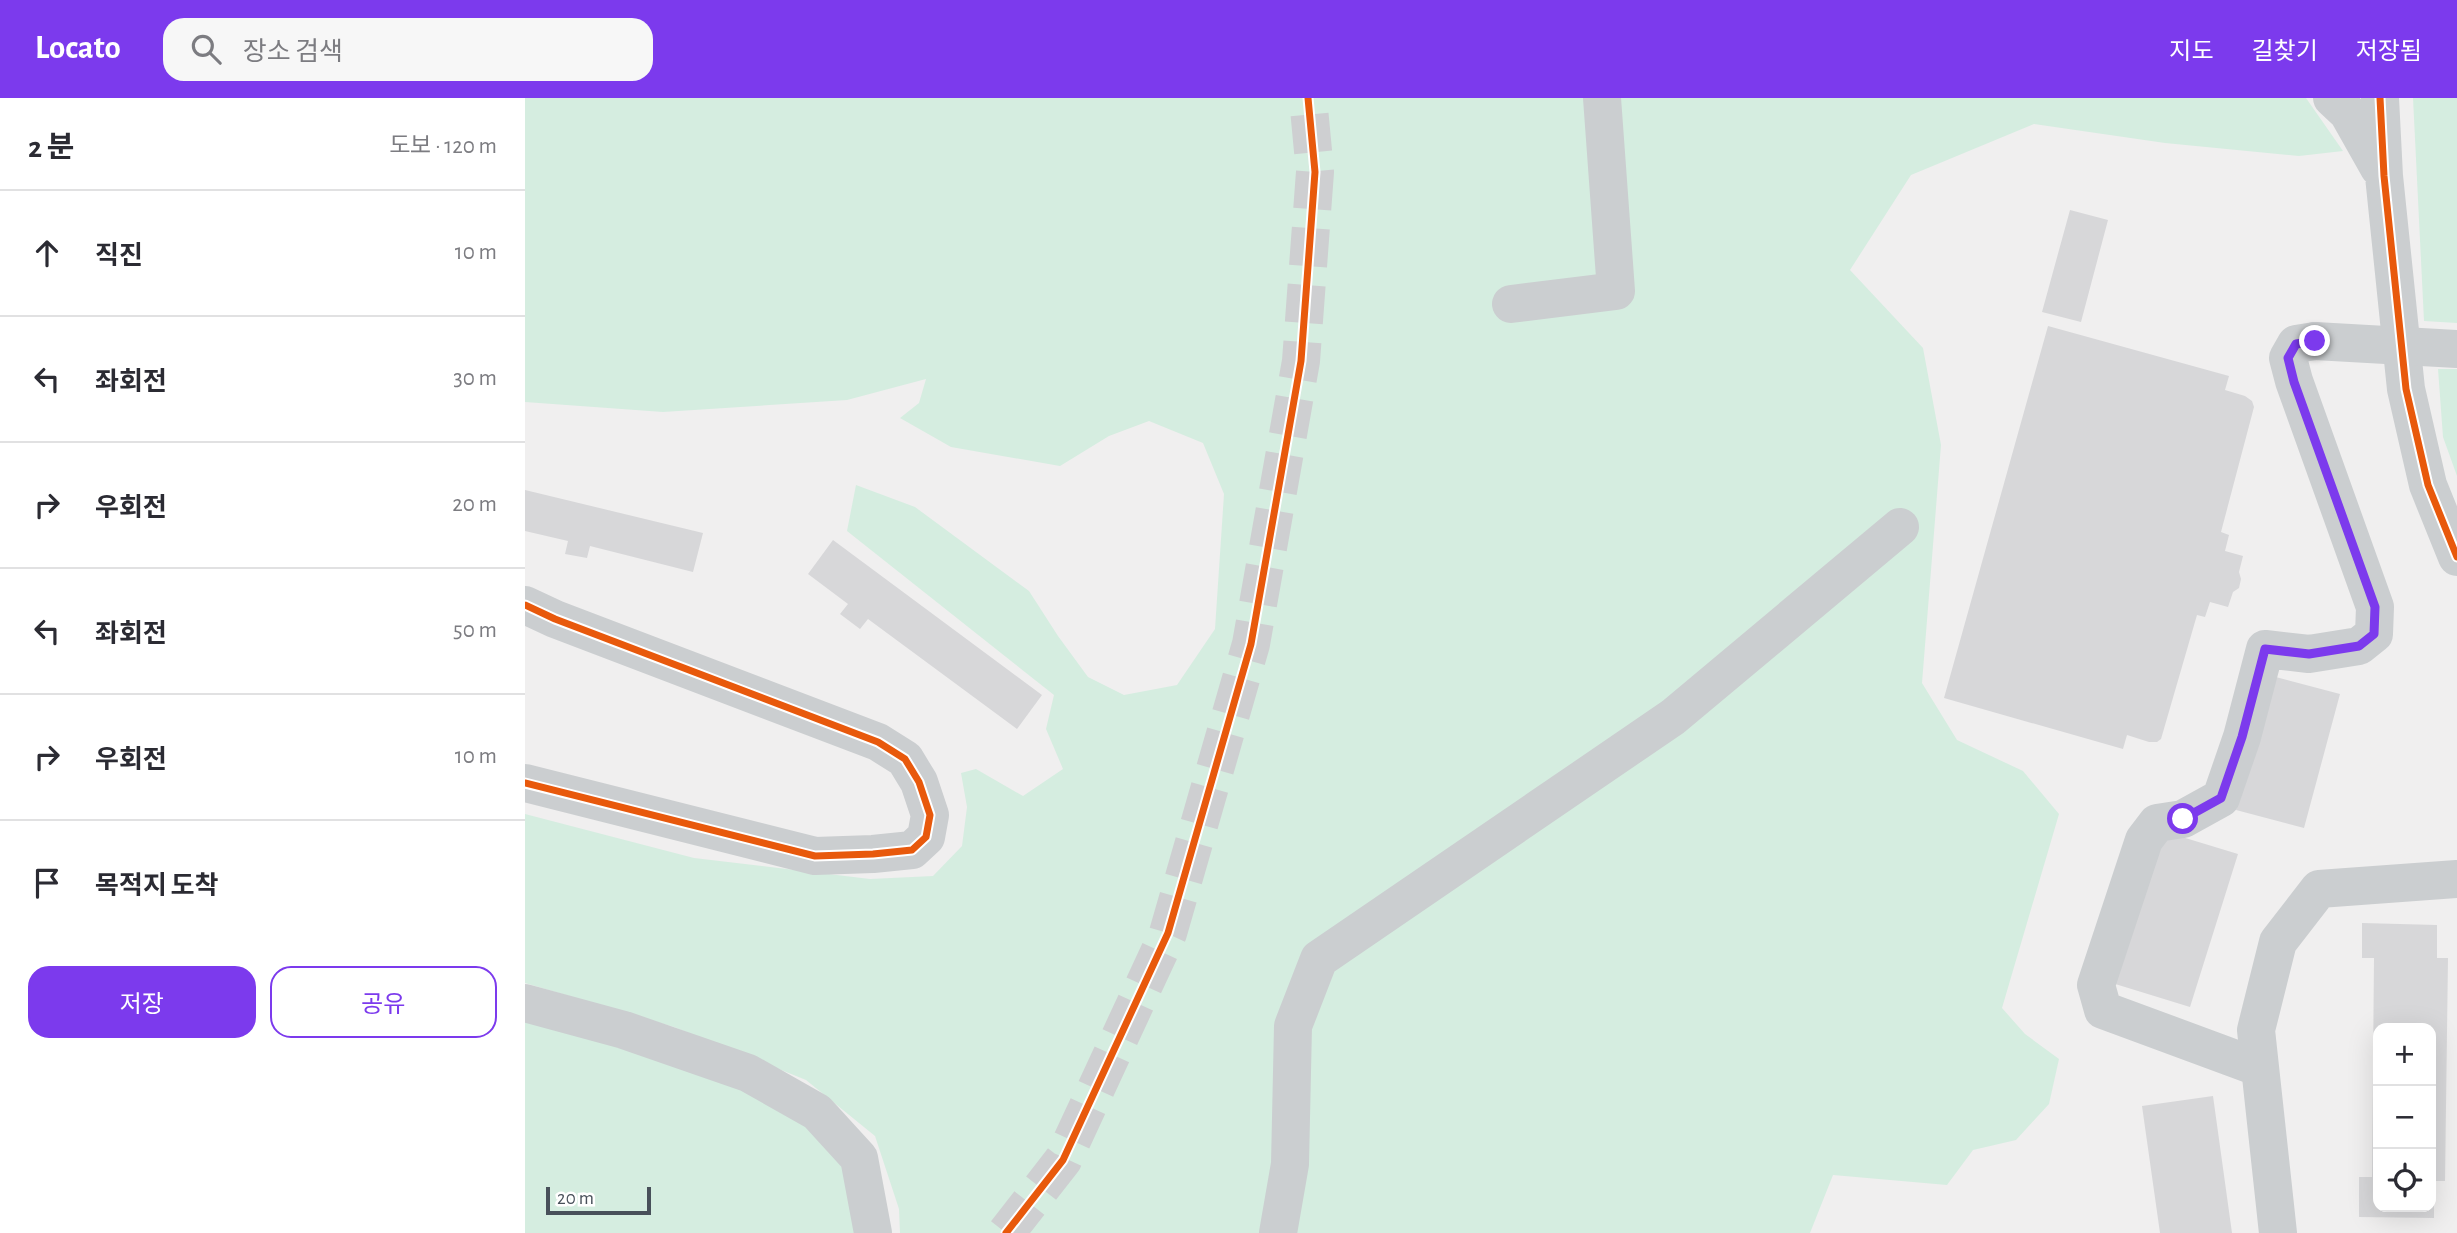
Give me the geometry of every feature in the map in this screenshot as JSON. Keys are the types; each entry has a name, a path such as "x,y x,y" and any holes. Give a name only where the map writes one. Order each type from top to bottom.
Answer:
{"street":[{"path":"1511,304 1616,291 1602,98"},
{"path":"2332,98 2348,113 2384,176"},
{"path":"2380,98 2384,176 2406,389 2428,485 2457,557"},
{"path":"2260,1068 2103,1010 2096,985 2144,840 2157,823 2183,819 2221,798 2242,737 2265,649 2309,654 2359,646 2374,634 2375,607 2294,382 2288,358 2296,344 2315,341 2457,349"},
{"path":"1279,1233 1290,1164 1293,1027 1319,959 1673,718 1900,527"},
{"path":"525,605 555,619 878,742 905,759 919,782 930,816 926,837 912,850 815,856 525,783"},
{"path":"2278,1233 2256,1030 2278,942 2319,889 2457,879"},
{"path":"525,1003 624,1030 748,1073 817,1112 859,1158 873,1233"}],"green space":[{"path":"525,98 2306,98 2343,151 2299,156 2165,143 2034,124 1911,175 1850,270 1923,348 1941,445 1922,683 1957,740 2023,771 2059,814 2002,1008 2025,1034 2059,1059 2049,1104 2016,1140 1973,1150 1947,1185 1833,1175 1810,1233 900,1233 899,1209 875,1136 806,1080 674,1027 525,983 525,814 694,858 870,879 933,876 962,846 967,807 961,773 976,769 1023,796 1063,769 1046,729 1054,695 847,531 856,485 915,507 1029,591 1088,677 1124,695 1177,685 1215,629 1224,494 1203,443 1149,421 1109,436 1060,466 951,447 900,418 919,403 926,379 847,400 663,412 525,402"},
{"path":"2413,98 2457,98 2457,323 2424,321"},
{"path":"2438,369 2457,369 2457,476 2443,437"},
{"path":"525,1016 735,1087 799,1116 845,1169 859,1233 525,1233"}],"building":[{"path":"2070,210 2108,220 2081,322 2042,312"},
{"path":"2048,326 2229,376 2225,390 2245,396 2252,401 2254,407 2221,532 2229,535 2225,551 2243,556 2239,588 2233,592 2228,607 2210,602 2205,617 2197,615 2161,739 2157,742 2127,735 2123,749 1944,698"},
{"path":"525,490 703,533 693,572 590,546 587,558 565,554 568,541 525,531"},
{"path":"833,540 1042,695 1017,729 868,619 860,629 840,614 848,604 808,574"},
{"path":"2272,676 2340,694 2304,828 2236,810"},
{"path":"2159,830 2238,854 2190,1007 2112,983"},
{"path":"2362,923 2437,925 2437,958 2448,958 2445,1181 2436,1181 2436,1023 2373,1023 2374,958 2362,958"},
{"path":"2373,1068 2373,1212 2434,1212 2434,1218 2359,1217 2359,1177 2372,1177"},
{"path":"2213,1096 2232,1233 2160,1233 2142,1106"}],"tunnel":[{"path":"1006,1233 1063,1160 1168,933 1251,644 1301,361 1315,172 1308,98"}],"cycle path":[{"path":"1006,1233 1063,1160 1168,933 1251,644 1301,361 1315,172 1308,98"},
{"path":"2380,98 2384,176 2406,389 2428,485 2457,557"},
{"path":"525,605 555,619 878,742 905,759 919,782 930,815 926,837 912,850 815,856 525,783"}],"route":[{"path":"2183,819 2221,798 2242,737 2265,649 2309,654 2359,646 2374,634 2375,607 2294,382 2288,358 2296,344 2315,341"}]}
